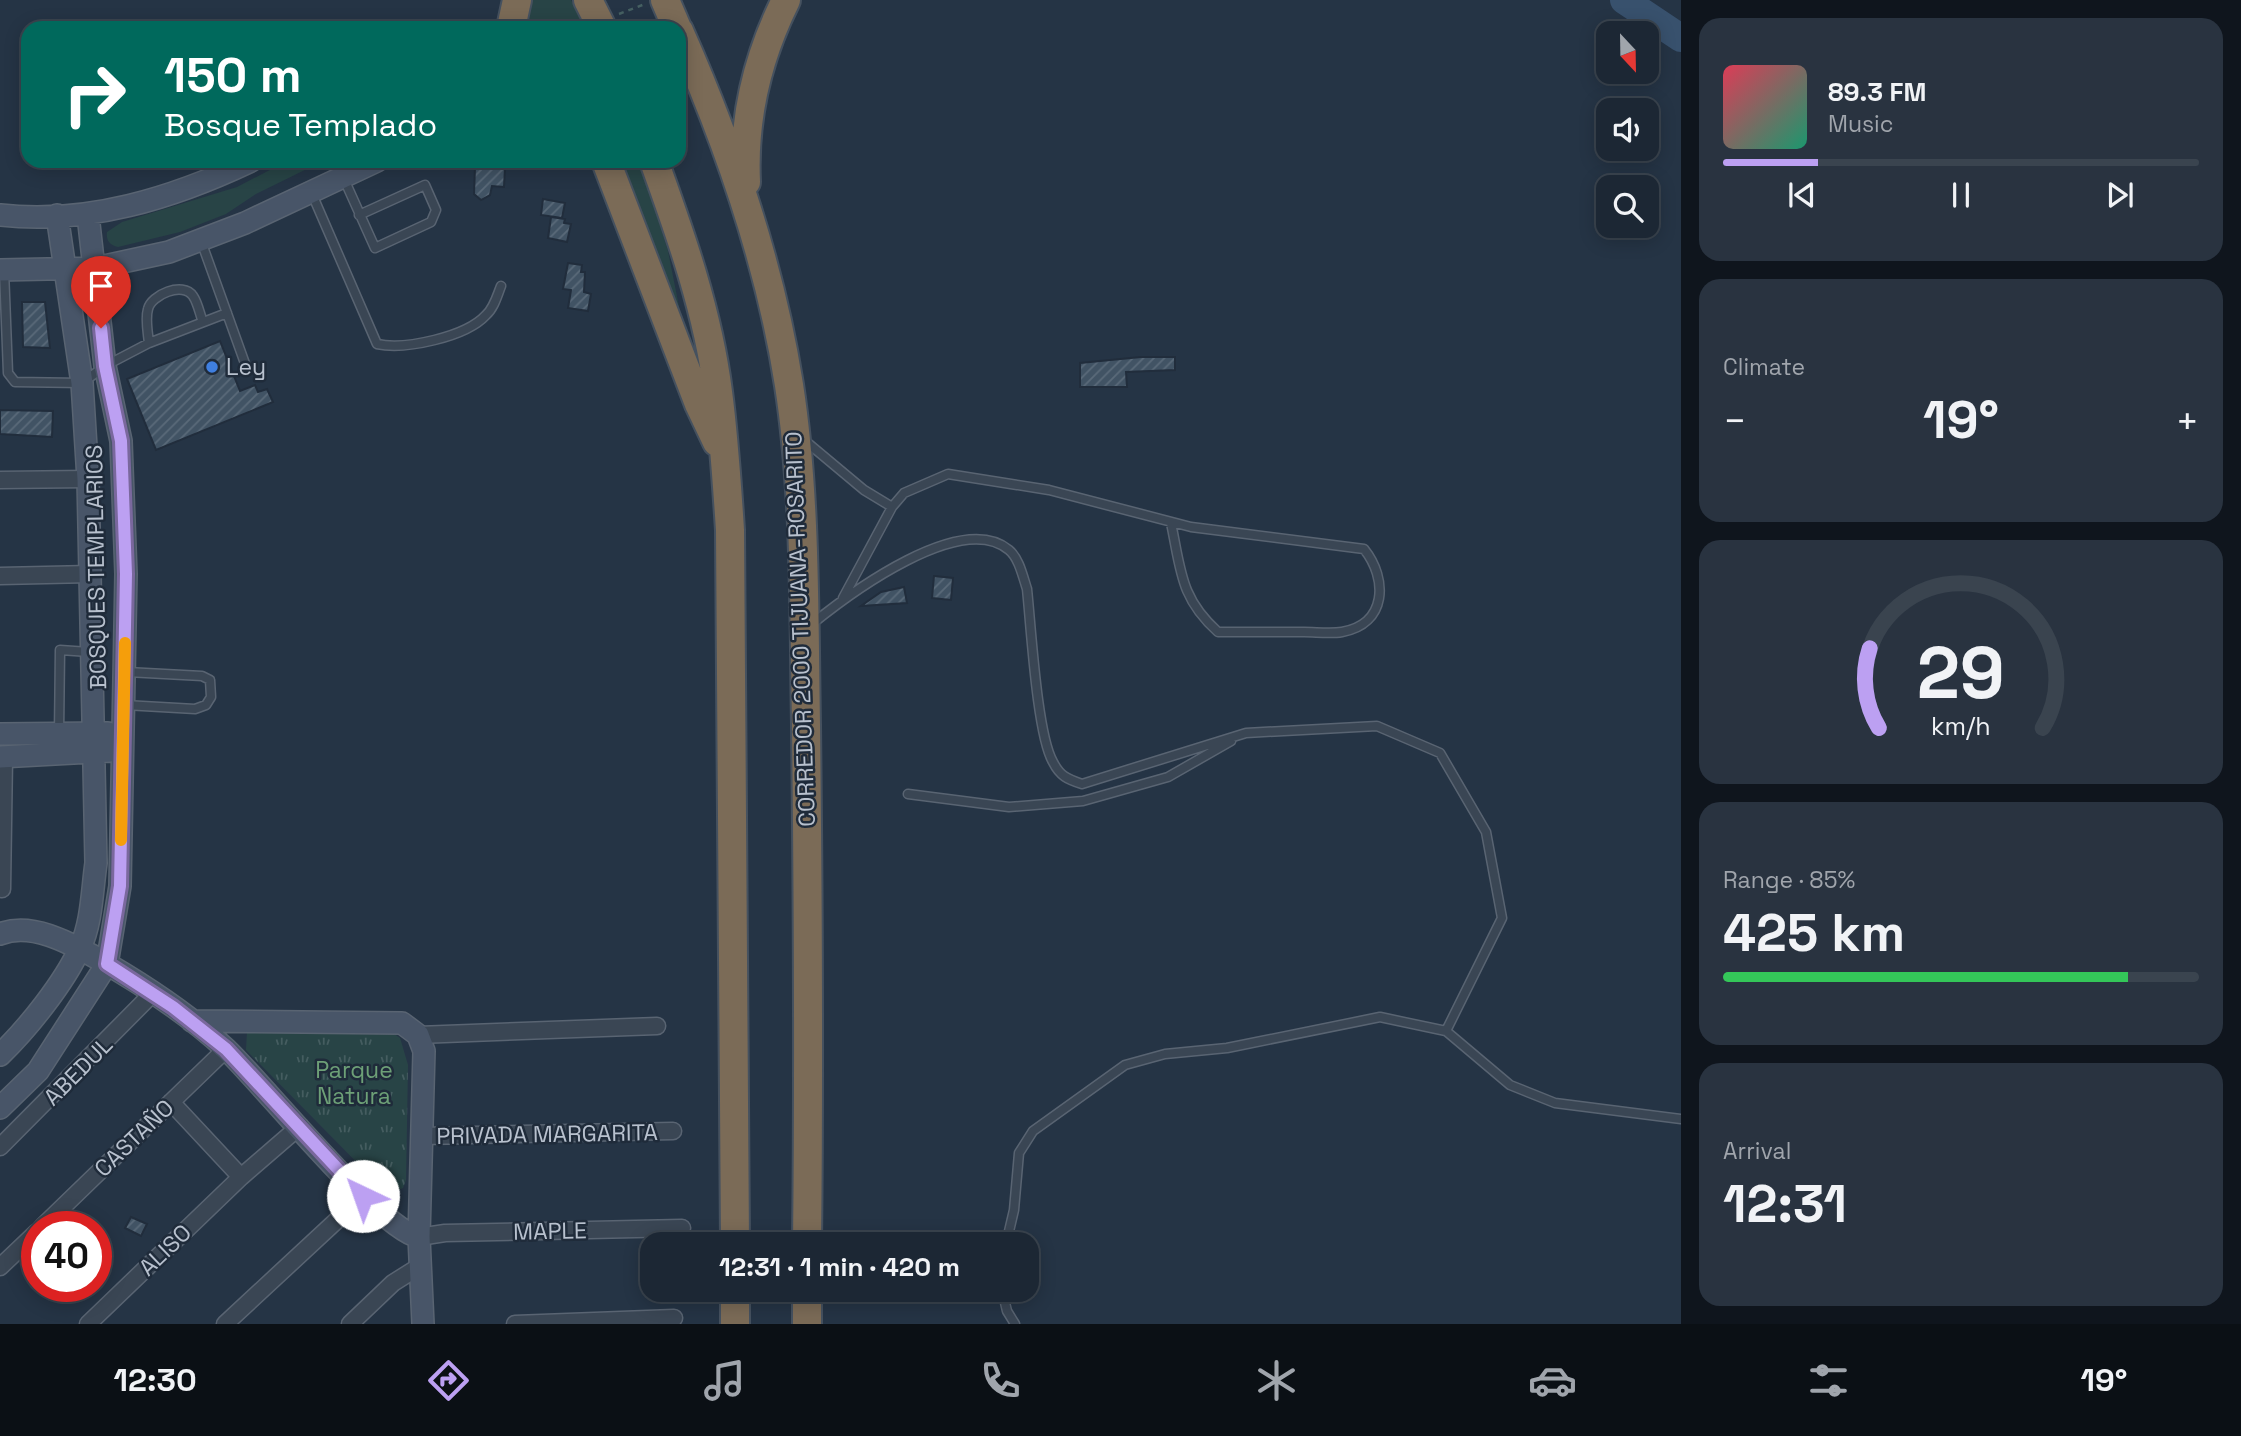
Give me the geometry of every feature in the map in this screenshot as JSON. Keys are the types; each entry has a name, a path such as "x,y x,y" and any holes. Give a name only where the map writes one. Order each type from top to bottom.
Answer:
{"highway":[{"path":"514,21 517,0"},
{"path":"588,0 598,21"},
{"name":"CORREDOR 2000 TIJUANA-ROSARITO","path":"665,0 674,21"},
{"path":"749,216 746,163 749,102 757,70 786,0"},
{"name":"CORREDOR 2000 TIJUANA-ROSARITO","path":"686,49 710,106 749,216 768,282 789,386 804,631 810,989 807,1232"},
{"path":"609,168 699,404 725,460"},
{"path":"656,168 696,286 718,390 725,460 731,543 735,1232"},
{"path":"735,1302 735,1324"},
{"path":"807,1302 807,1324"}],"main road":[{"path":"0,215 88,215 190,188 235,168"},
{"path":"2,270 65,271 134,262 201,241 362,168"},
{"name":"BOSQUES TEMPLARIOS","path":"0,1055 27,1029 80,949 88,925 96,863 88,479 82,383 57,215"},
{"name":"BOSQUES TEMPLARIOS","path":"88,215 105,366 121,441 125,705 120,886 107,964"},
{"path":"0,734 59,734 95,742"},
{"path":"2,757 95,742 124,742"},
{"path":"0,934 37,932 80,949 153,993 192,1021 226,1049 363,1196 395,1226 419,1237"},
{"path":"0,1108 38,1071 107,964"},
{"path":"192,1021 402,1023 418,1035 424,1051 419,1237 423,1324"}],"street":[{"path":"0,480 88,479"},
{"path":"0,576 91,574"},
{"path":"2,757 2,889"},
{"name":"ABEDUL","path":"0,1147 153,993"},
{"path":"418,1035 657,1026"},
{"name":"CASTAÑO","path":"59,1211 226,1049"},
{"path":"171,1102 241,1177"},
{"name":"ALISO","path":"88,1324 241,1177 300,1126"},
{"name":"PRIVADA MARGARITA","path":"422,1136 673,1131"},
{"path":"225,1324 363,1196"},
{"name":"MAPLE","path":"419,1237 682,1228"},
{"path":"0,1267 21,1247"},
{"path":"350,1324 393,1283 420,1266"},
{"path":"515,1324 674,1318"}],"lane":[{"path":"343,177 359,215 374,248 431,222 436,210 425,186 359,215"},
{"path":"311,191 377,344 423,343 476,324 487,315 501,286"},
{"path":"201,241 247,369"},
{"path":"2,270 10,379 15,382 82,383 105,366 149,343 227,313"},
{"path":"149,343 148,309 154,298 177,289 193,296 203,322"},
{"path":"793,430 864,490 892,507"},
{"path":"842,599 892,507 904,493 948,474 1049,490 1171,523 1364,549 1376,564 1381,585 1380,601 1366,622 1343,632 1218,632 1198,614 1184,585 1171,523"},
{"path":"804,631 842,599 908,559 954,543 988,540 1010,550 1022,571 1027,589 1043,719 1051,760 1064,778 1082,784 1246,733 1377,726 1440,752 1486,832 1502,918 1446,1031"},
{"path":"59,734 60,650 92,652"},
{"path":"125,672 202,676 211,680 212,689 206,705 195,709 125,705"},
{"path":"908,794 1009,807 1083,801 1168,777 1246,733"},
{"path":"1009,1232 1014,1210 1019,1153 1033,1131 1125,1065 1165,1054 1227,1048 1380,1017 1446,1031 1510,1085 1555,1103 1681,1119"},
{"path":"1005,1302 1015,1324"}],"green space":[{"path":"526,0 571,0 582,21 522,21"},
{"path":"274,168 309,168 256,194 226,214 180,232 118,247 108,240 107,232 122,222 237,187"},
{"path":"613,168 642,168 668,251 691,367"},
{"name":"Parque Natura","path":"256,1029 387,1029 400,1038 408,1065 406,1180 403,1188 391,1193 383,1189 246,1050 247,1033"}],"building":[{"path":"475,168 505,168 504,187 492,186 490,195 481,200 474,194"},
{"path":"543,199 565,203 562,218 541,215"},
{"path":"551,217 565,219 564,223 571,224 567,242 548,238"},
{"path":"568,263 582,265 581,272 585,272 584,292 591,294 588,311 568,308 571,290 563,289"},
{"path":"22,302 45,302 50,348 23,347"},
{"path":"220,341 240,391 255,385 258,392 267,389 273,402 156,450 127,379"},
{"path":"1141,357 1175,357 1175,370 1126,372 1127,387 1080,387 1080,363"},
{"path":"0,410 53,411 52,437 0,434"},
{"path":"934,576 953,578 951,600 932,598"},
{"path":"904,587 907,603 861,606 881,592"},
{"path":"131,1217 147,1224 141,1236 125,1228"}],"waterway":[{"path":"1624,0 1681,38"}],"slow traffic":[{"path":"121,840 125,643"}],"place":[{"name":"Ley","path":"212,367"}],"route":[{"path":"101,328 105,366 121,441 126,574 120,886 114,937 107,964 173,1007 226,1049 363,1196"}]}
